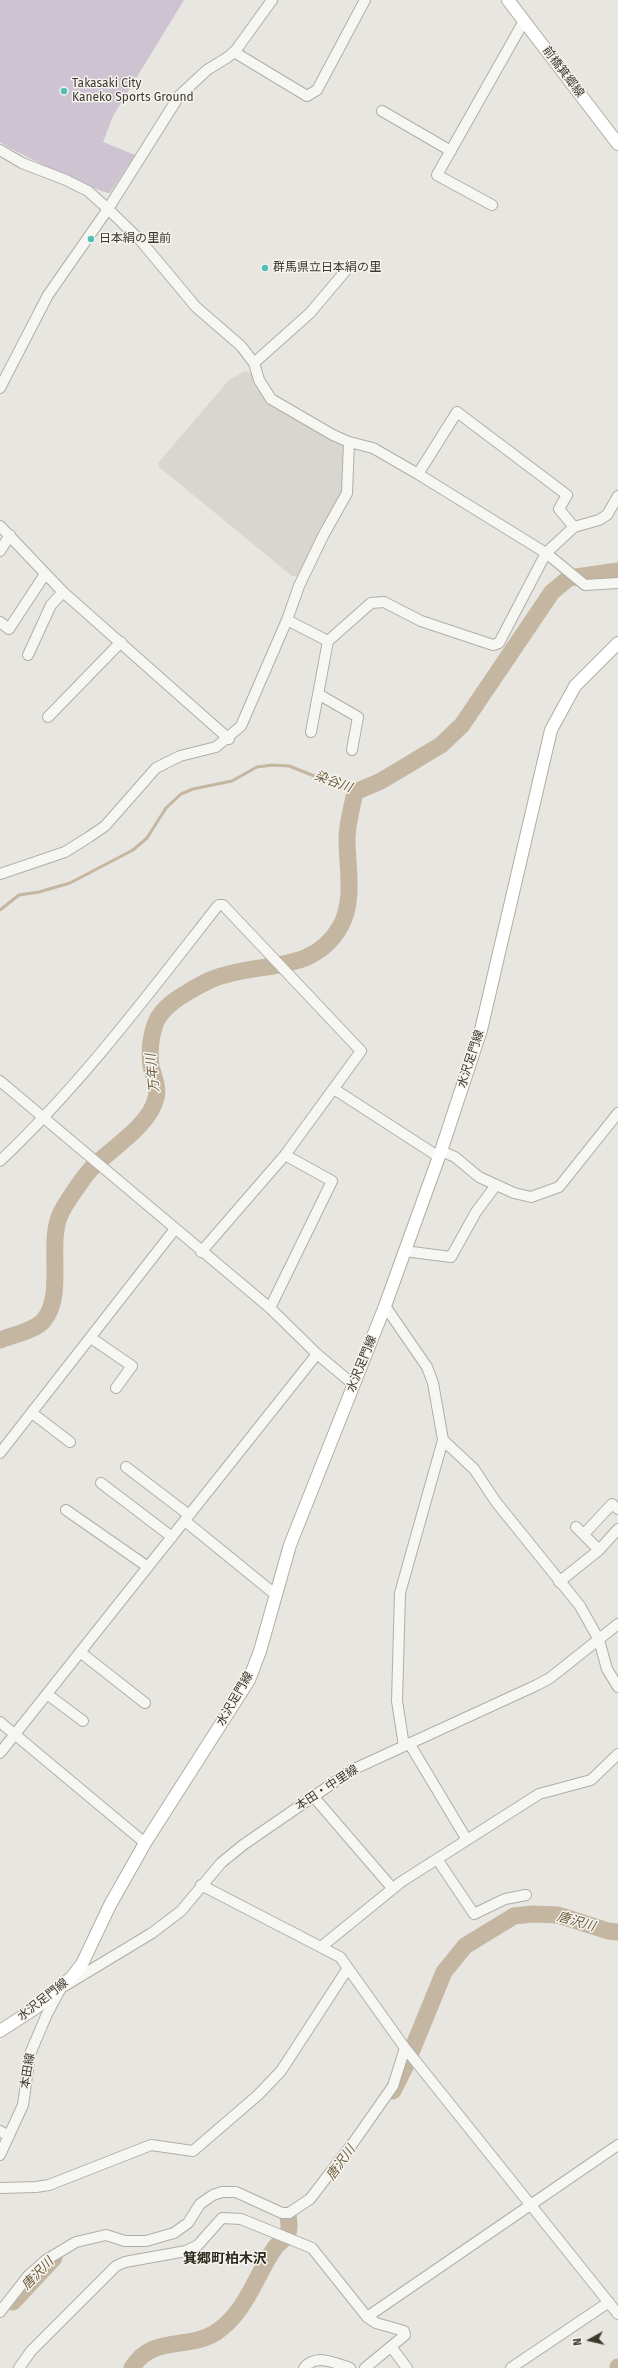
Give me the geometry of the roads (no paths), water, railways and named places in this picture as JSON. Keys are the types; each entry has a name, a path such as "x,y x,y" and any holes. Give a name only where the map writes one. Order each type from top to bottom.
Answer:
{"main road":[{"name":"前橋箕郷線","path":"511,1 524,21 618,144"},
{"name":"水沢足門線","path":"0,2031 61,1988 82,1964 110,1906 145,1843 249,1680 260,1651 290,1545 385,1306 440,1154 483,1024 551,730 575,686 618,643"}],"street":[{"path":"0,388 48,295 108,209 178,96 207,70 234,52 272,0"},
{"path":"234,52 307,96 317,90 365,0"},
{"path":"492,206 437,175 524,21"},
{"path":"382,111 451,151"},
{"path":"0,150 22,163 66,180 88,191 108,209 140,240 196,307 241,346 254,363 259,380 271,399 333,435 349,442 372,448 418,474 546,554 585,585 618,583"},
{"path":"254,363 310,313 348,268"},
{"path":"418,474 457,412 567,495 559,510 574,527"},
{"path":"0,874 65,852 105,826 156,768 180,756 216,747 229,739 241,726 287,620 299,586 323,536 347,493 349,442"},
{"path":"311,732 328,641 364,608 371,603 384,602 421,621 493,645 499,643 546,554 574,527 599,520 607,515 618,496"},
{"path":"0,526 63,592 229,739"},
{"path":"0,551 10,535"},
{"path":"0,622 9,629 45,574"},
{"path":"28,655 51,605 63,592"},
{"path":"287,620 328,641"},
{"path":"48,717 121,642"},
{"path":"318,694 358,717 352,750"},
{"path":"0,1161 45,1118 120,1030 219,904 222,905 361,1051 285,1155 201,1252"},
{"path":"0,1081 92,1158 174,1230 270,1308 317,1354 354,1385"},
{"path":"334,1089 440,1154 455,1157 468,1170 514,1193 531,1196 559,1186 618,1113"},
{"path":"270,1308 332,1181 285,1155"},
{"path":"404,1251 451,1257 476,1212 496,1185"},
{"path":"0,1453 174,1230"},
{"path":"385,1306 427,1367 433,1383 443,1440 400,1593 397,1701 406,1744 467,1840"},
{"path":"91,1338 132,1366 116,1388"},
{"path":"0,1753 317,1354"},
{"path":"32,1413 70,1442"},
{"path":"443,1440 474,1468 496,1502 580,1606 599,1640 607,1669 618,1687"},
{"path":"126,1467 276,1595"},
{"path":"101,1483 172,1537"},
{"path":"584,1534 612,1504 618,1509"},
{"path":"66,1510 148,1567"},
{"path":"576,1527 599,1550"},
{"path":"560,1582 599,1550 618,1529"},
{"name":"本田・中里線","path":"61,1988 152,1933 181,1911 201,1885 221,1863 313,1796 352,1770 550,1678 618,1624"},
{"path":"80,1652 145,1703"},
{"path":"47,1694 83,1721"},
{"path":"0,1722 145,1843"},
{"path":"321,1947 393,1888 437,1859 539,1794 590,1780 618,1754"},
{"path":"313,1796 393,1888"},
{"path":"437,1859 474,1914 504,1898 526,1895"},
{"path":"201,1885 340,1957 407,2050 618,2314"},
{"path":"0,2188 36,2187 49,2185 151,2145 193,2151 258,2095 281,2071 348,1968"},
{"name":"本田線","path":"0,2155 23,2105 30,2054 47,2014 61,1988"},
{"path":"0,2312 28,2276 46,2260 76,2242 106,2235 126,2241 146,2241 174,2233 188,2224 200,2204 213,2195 222,2192 236,2192 282,2213 289,2214 301,2207 310,2199 384,2101 400,2070 407,2050"},
{"path":"0,2131 9,2136"},
{"path":"367,2317 618,2145"},
{"path":"18,2368 31,2351 116,2266 125,2262 186,2251 198,2245 222,2218 241,2219 312,2248 367,2317 376,2323 404,2331 405,2335 392,2348 365,2368"},
{"path":"511,2368 609,2302"},
{"path":"392,2348 407,2368"},
{"path":"304,2368 313,2361 321,2360 350,2368"}],"waterway":[{"name":"万年川","path":"0,1340 30,1330 44,1320 54,1297 56,1227 62,1210 90,1170 130,1135 152,1108 157,1090 151,1066 151,1043 156,1022 162,1012 179,998 220,976 304,959 317,952 329,941 340,927 345,917 349,895 347,833 355,792 381,781 441,745 462,725 552,592 569,578 618,571"},
{"name":"染谷川","path":"0,910 19,895 39,892 70,883 133,850 147,838 166,808 181,794 193,789 232,781 257,767 272,765 289,766 355,792"},
{"name":"唐沢川","path":"393,2091 405,2067 444,1972 465,1946 514,1916 533,1914 558,1915 608,1931 618,1932"},
{"path":"132,2368 140,2358 149,2351 170,2344 204,2338 215,2333 226,2325 235,2315 249,2294 274,2249 287,2235 289,2231 288,2215"},
{"name":"唐沢川","path":"13,2302 54,2258"}],"place":[{"name":"Takasaki City Kaneko Sports Ground","path":"64,91"},
{"name":"日本絹の里前","path":"91,239"},
{"name":"群馬県立日本絹の里","path":"265,268"}],"district":[{"name":"箕郷町柏木沢","path":"225,2259"}]}
